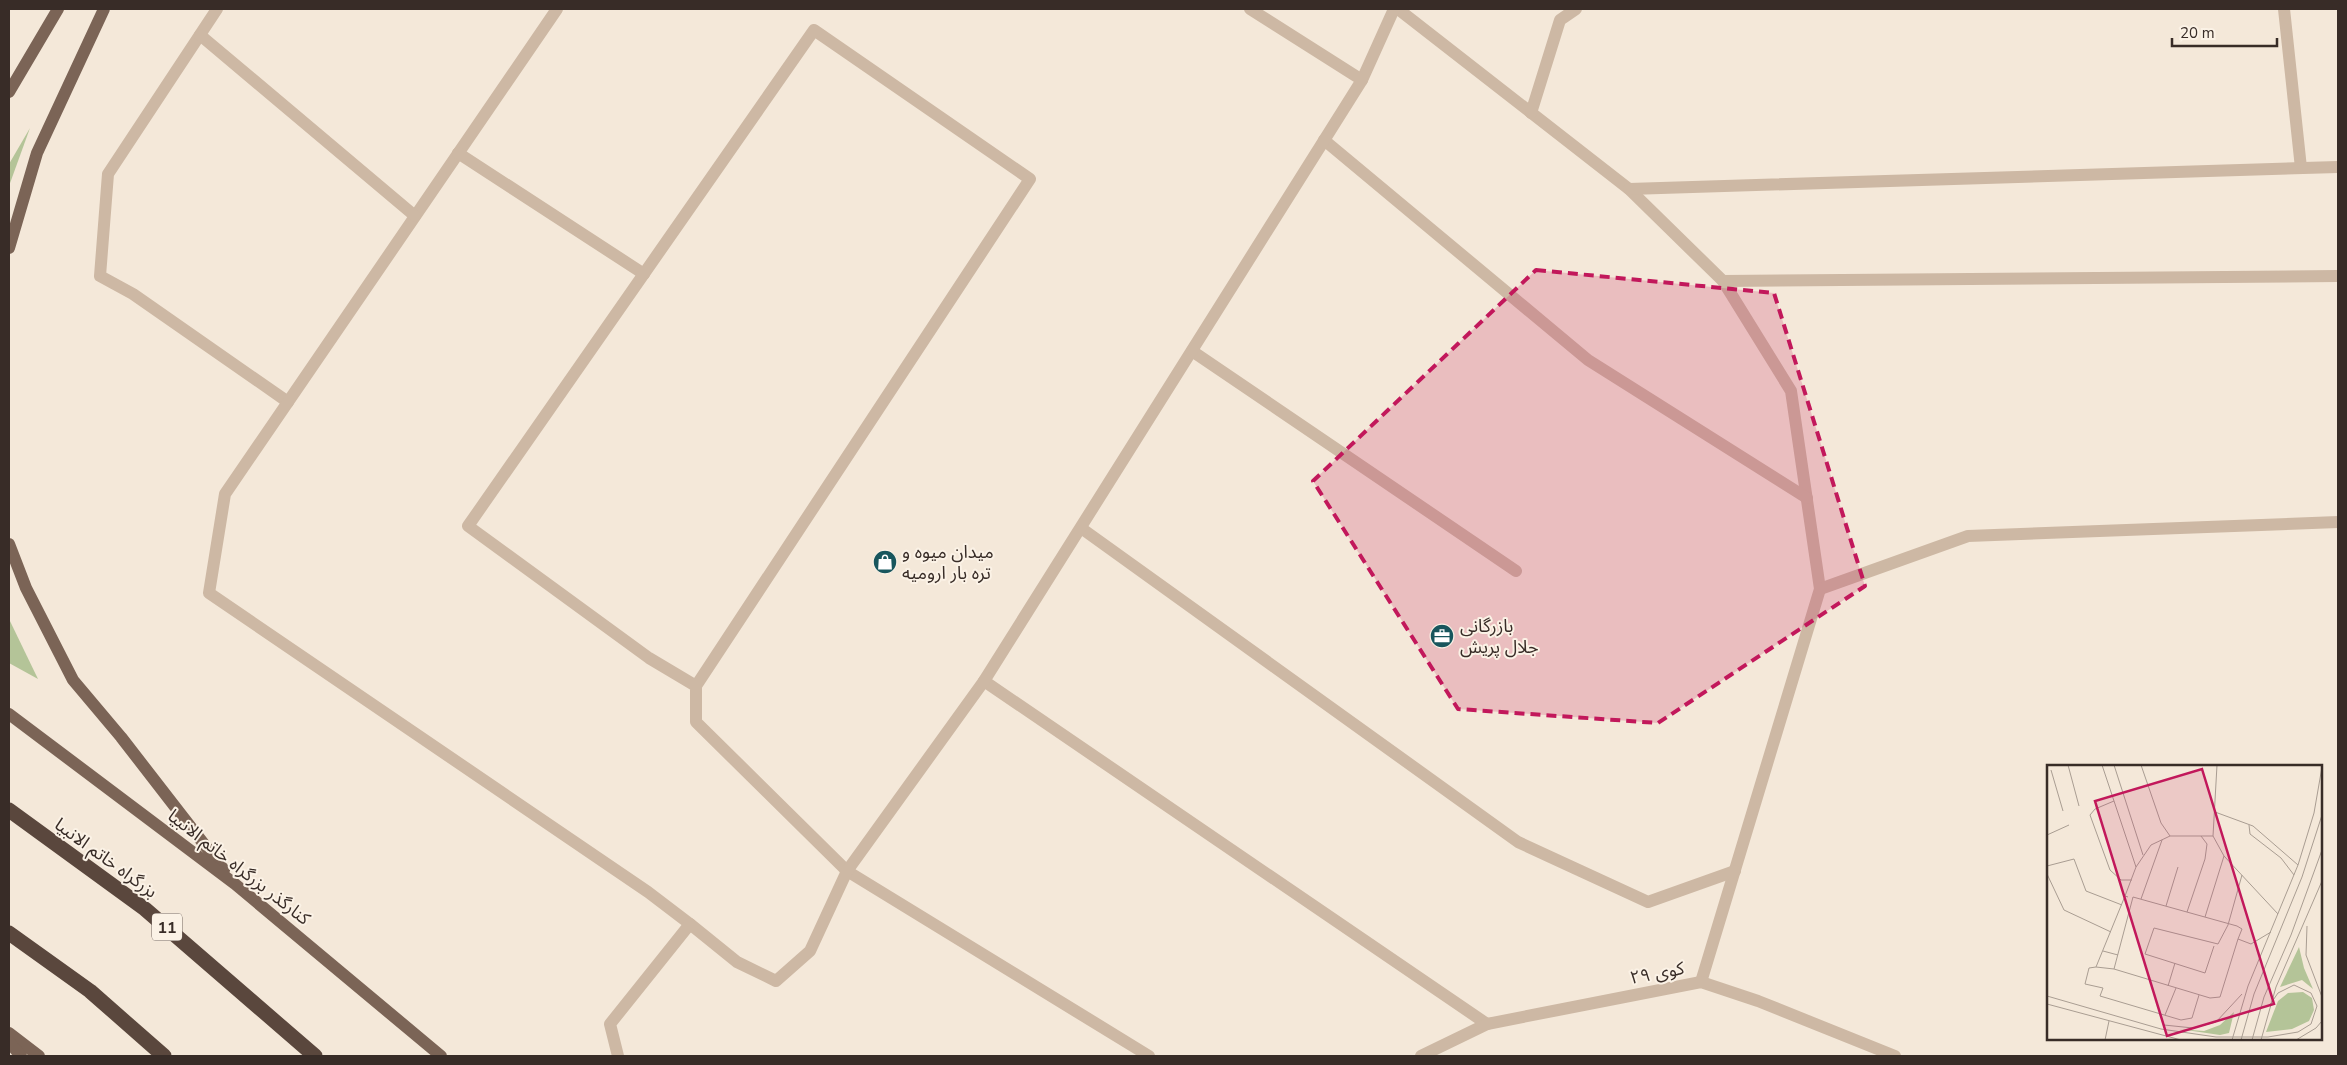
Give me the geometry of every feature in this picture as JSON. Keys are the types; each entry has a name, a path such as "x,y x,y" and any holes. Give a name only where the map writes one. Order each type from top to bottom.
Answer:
{"highway":[{"name":"بزرگراه خاتم الانبیا","path":"9,810 145,909 315,1056"},
{"path":"9,933 90,991 164,1056"}],"main road":[{"path":"9,92 58,9"},
{"path":"9,248 37,153 104,9"},
{"path":"9,544 26,588 73,680 121,737 235,884"},
{"name":"کنارگذر بزرگراه خاتم الانبیا","path":"9,714 235,884 441,1056"},
{"path":"9,1033 39,1056"},
{"path":"9,1042 21,1056"}],"street":[{"path":"217,9 108,174 100,276 134,294 288,402"},
{"path":"557,9 226,494 208,593 690,924 737,962 776,981 810,951 847,871 984,681 1362,80 1396,9 1629,189 1723,281 1791,391 1820,589 1701,982"},
{"path":"1250,9 1362,80"},
{"path":"1531,113 1560,20 1576,9"},
{"path":"2284,9 2301,168"},
{"path":"696,686 649,658 468,526 814,30 1030,179 696,686 696,722 847,871 1149,1056"},
{"path":"200,35 415,216"},
{"path":"1324,140 1588,360 1807,498"},
{"path":"458,153 644,274"},
{"path":"1629,189 2338,168"},
{"path":"1723,281 2338,276"},
{"path":"1192,351 1516,570"},
{"path":"1820,589 1968,536 2338,522"},
{"path":"1081,528 1518,842 1648,902 1735,871"},
{"path":"984,681 1488,1024"},
{"path":"618,1056 610,1024 690,924"},
{"name":"کوی ۲۹","path":"1421,1056 1488,1024 1701,982 1758,1001 1895,1056"}],"highlighted area":[{"path":"1536,270 1774,293 1865,586 1658,723 1458,709 1313,481"}],"green space":[{"path":"30,128 9,186 9,164"},
{"path":"9,619 38,679 9,663"}],"place":[{"name":"میدان میوه و تره بار ارومیه","path":"885,562"},
{"name":"بازرگانی جلال پریش","path":"1442,636"}]}
